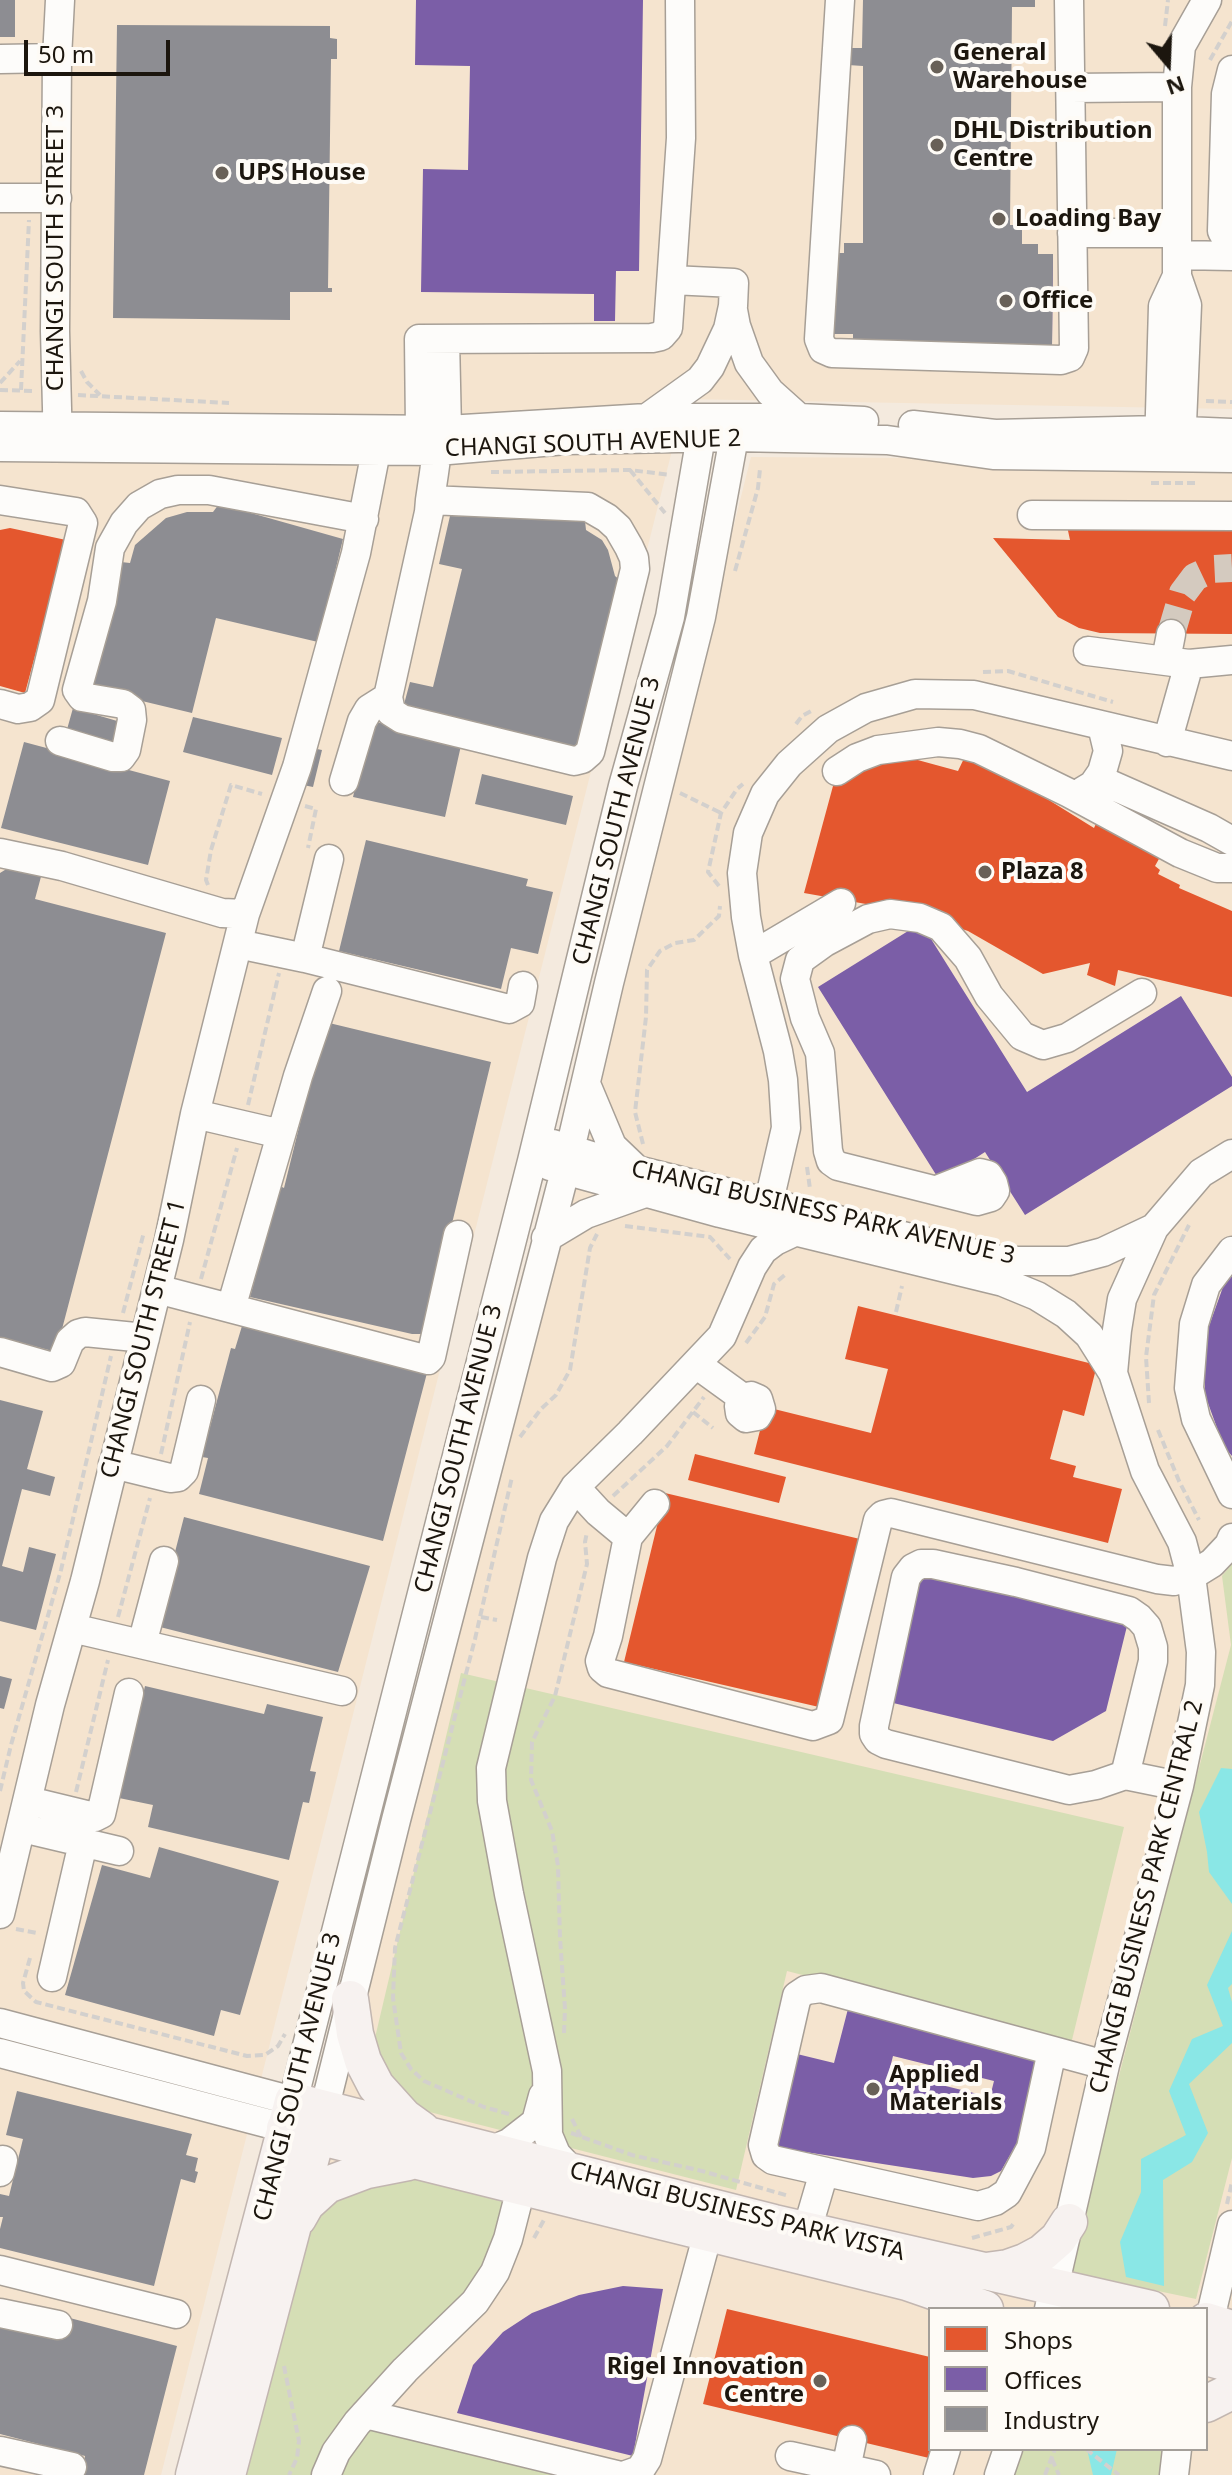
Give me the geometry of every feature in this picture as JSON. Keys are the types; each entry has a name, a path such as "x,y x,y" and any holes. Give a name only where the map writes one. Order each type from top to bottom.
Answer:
{"main road":[{"path":"290,2233 306,2204 327,2185 422,2148 404,2117 376,2086 363,2061 350,1999"},
{"name":"CHANGI BUSINESS PARK VISTA","path":"305,2119 422,2148 512,2165 572,2171 811,2218 985,2271 1052,2298 1133,2307"},
{"name":"CHANGI SOUTH AVENUE 3","path":"227,2475 290,2233 305,2119"},
{"name":"CHANGI SOUTH AVENUE 3","path":"194,2475 305,2119"},
{"name":"CHANGI BUSINESS PARK VISTA","path":"512,2165 708,2233 907,2282 979,2307"},
{"path":"985,2271 1017,2265 1042,2253 1058,2239 1069,2222"},
{"path":"1212,2333 1232,2364"},
{"path":"1208,2403 1232,2391"}],"street":[{"name":"CHANGI SOUTH STREET 3","path":"58,438 55,394 60,0"},
{"path":"430,500 588,507 618,528 634,558 635,569 590,752 582,759 574,761 402,719 391,712 388,697 430,500 435,437 432,339 652,338 661,336 668,328 681,138 680,0"},
{"path":"840,0 819,339 823,349 847,354 1061,360 1070,357 1074,348 1069,0"},
{"path":"1170,444 1187,305 1177,255 1177,87 1181,46 1207,0"},
{"path":"0,59 57,58"},
{"path":"1222,62 1226,94 1222,231 1232,242"},
{"path":"1071,88 1177,87"},
{"path":"0,198 57,198"},
{"path":"1072,233 1177,255 1232,256"},
{"path":"647,418 700,380 710,367 728,329 733,306 734,283 672,280"},
{"path":"733,306 736,326 749,363 770,392 799,418"},
{"name":"CHANGI SOUTH AVENUE 2","path":"0,426 58,438 376,451 435,437 647,418 703,428"},
{"name":"CHANGI SOUTH AVENUE 2","path":"735,428 799,418 883,422 995,434 1170,444 1232,458"},
{"name":"CHANGI SOUTH AVENUE 3","path":"305,2119 534,1150 623,786 670,617 703,428"},
{"name":"CHANGI SOUTH AVENUE 2","path":"0,447 58,438 435,437 566,440 735,428 887,440 993,455 1170,444 1232,433"},
{"name":"CHANGI SOUTH AVENUE 3","path":"305,2119 350,1999 567,1160 701,617 735,428"},
{"name":"CHANGI SOUTH STREET 1","path":"0,1914 180,1193 195,1114 238,944 234,913 285,801 297,767 364,519 376,451"},
{"path":"60,741 113,757 121,757 126,750 131,710 123,704 82,697 77,690 102,601 110,548 124,523 139,506 160,494 178,490 209,490 364,519"},
{"path":"0,500 76,512 83,523 40,700 30,707 18,709 0,704"},
{"path":"1032,515 1232,516"},
{"path":"1088,651 1175,653 1232,660"},
{"path":"1167,742 1175,653"},
{"path":"769,1201 786,1128 783,1080 753,955 742,873 748,833 765,794 789,764 828,729 866,708 915,694 974,695 1108,714 1167,742 1232,756"},
{"path":"344,781 362,721 369,709 388,697"},
{"path":"1069,793 1086,790 1098,779 1108,751 1108,714"},
{"path":"837,771 857,758 878,750 938,742 960,744 979,749 1069,793 1180,853 1217,868 1232,868"},
{"path":"1098,779 1232,841"},
{"path":"0,853 62,866 234,913"},
{"path":"294,956 318,856"},
{"path":"753,955 841,903"},
{"path":"937,1190 838,1166 831,1161 820,1053 805,1018 795,979 800,960 825,942 868,919 890,914 920,918 941,927 968,958 989,996 1022,1036 1043,1045 1067,1038 1142,993"},
{"path":"238,944 509,1009 520,1003 523,986"},
{"path":"231,1308 281,1134 327,991"},
{"path":"783,1080 821,1073"},
{"path":"546,1238 641,1182 612,1146 586,1084"},
{"path":"195,1114 281,1134"},
{"name":"CHANGI BUSINESS PARK AVENUE 3","path":"534,1150 641,1182 720,1213 1003,1282 1037,1296 1066,1314 1084,1330 1113,1373"},
{"name":"CHANGI BUSINESS PARK CENTRAL 2","path":"1052,2298 1105,2065 1179,1786 1200,1685 1201,1652 1191,1576 1182,1542 1145,1471 1113,1373 1122,1299 1154,1228 1201,1173 1232,1154"},
{"name":"CHANGI BUSINESS PARK AVENUE 3","path":"641,1182 769,1201 1004,1261 1069,1261 1103,1252 1154,1228"},
{"path":"572,2171 556,2154 542,2124 547,2071 509,1894 492,1801 491,1768 542,1558 554,1521 575,1487 722,1336 742,1264 741,1241 720,1213"},
{"path":"742,1264 794,1232"},
{"path":"157,1289 428,1360 458,1235"},
{"path":"1232,1251 1206,1285 1194,1324 1189,1388 1196,1419 1232,1494"},
{"path":"0,1352 52,1367 61,1363 70,1341 78,1334 145,1338"},
{"path":"696,1364 743,1398"},
{"path":"113,1464 170,1478 178,1477 184,1471 201,1400"},
{"path":"575,1487 598,1512 628,1537"},
{"path":"655,1504 628,1537 600,1661 608,1673 813,1726 829,1720 878,1520 883,1515 891,1513 1174,1581 1191,1576 1212,1563 1232,1538"},
{"path":"142,1644 164,1561"},
{"path":"1125,1775 1153,1661 1153,1647 1147,1627 1139,1618 1129,1611 989,1576 933,1564 913,1568 906,1577 874,1726 878,1740 1069,1790 1125,1775 1179,1786"},
{"path":"72,1628 342,1691"},
{"path":"25,1815 71,1811 95,1817 101,1814 129,1693"},
{"path":"25,1815 83,1843 119,1851"},
{"path":"52,1977 83,1843"},
{"path":"1052,2051 1031,2148 1007,2193 995,2201 978,2206 773,2160 766,2155 763,2145 797,1996 806,1990 821,1988 1105,2065"},
{"path":"0,2023 305,2119"},
{"path":"0,2053 305,2119"},
{"path":"326,2475 336,2452 365,2414 475,2302 495,2272 518,2200 509,2143 542,2124"},
{"path":"811,2218 824,2172"},
{"path":"1212,2333 1229,2218"},
{"path":"626,2475 640,2470 647,2459 708,2233"},
{"path":"0,2270 176,2314"},
{"path":"0,2313 58,2325"},
{"path":"365,2414 617,2475"},
{"path":"846,2469 852,2440"},
{"path":"0,2451 72,2467"},
{"path":"938,2475 945,2451"},
{"path":"999,2475 1007,2451"},
{"path":"1174,2475 1177,2451"},
{"path":"790,2456 876,2475"},
{"path":"0,2469 23,2475"}],"path":[{"path":"1222,62 1232,21"},
{"path":"0,383 21,359"},
{"path":"78,365 87,382 101,396"},
{"path":"0,390 234,403"},
{"path":"630,470 669,518"},
{"path":"978,672 1008,671 1108,714"},
{"path":"794,727 802,716 815,708"},
{"path":"721,888 708,872 721,813 737,789 749,781"},
{"path":"234,913 211,897 206,880 211,850 231,785 316,809 318,856"},
{"path":"680,793 721,813"},
{"path":"635,1112 646,1017 647,970 660,951 675,943 694,940 703,932 719,916 720,902"},
{"path":"71,1811 156,1475 195,1299 243,1124 294,956"},
{"path":"806,1161 810,1189"},
{"path":"1150,1408 1146,1357 1154,1295 1193,1217"},
{"path":"0,1791 61,1570 116,1335 148,1221"},
{"path":"625,1226 710,1237 742,1264"},
{"path":"519,1439 541,1409 556,1395 570,1370 590,1248 596,1235 611,1230"},
{"path":"896,1312 902,1286"},
{"path":"693,1412 713,1428"},
{"path":"1156,1423 1179,1481 1200,1522"},
{"path":"514,1468 481,1617 395,1948 393,1998 401,2053 411,2069 424,2081 484,2107 632,2155 702,2171 797,2199 811,2218"},
{"path":"481,1617 497,1620"},
{"path":"34,1944 41,1920"},
{"path":"31,1955 23,1983 27,1998 36,2002 247,2056 265,2055 278,2046 289,2023"},
{"path":"1229,2218 1232,2182"},
{"path":"260,2351 279,2357 287,2379 299,2441 297,2458 289,2475"},
{"path":"1045,2475 1054,2451"},
{"path":"1089,2451 1118,2473"},
{"path":"1052,2459 1059,2475"}],"shaded area":[{"path":"0,0 1232,0 1232,409 685,399 161,2475 0,2475"},
{"path":"751,457 1232,460 1232,2475 244,2475"}],"green space":[{"path":"1232,1564 1232,2158 1196,2299 1068,2272 1231,1645 1222,1576"},
{"path":"461,1673 1124,1827 1071,2044 787,1971 736,2190 402,2105 374,2042"},
{"path":"367,2170 519,2187 495,2272 357,2422 576,2475 228,2475 291,2233"},
{"path":"1009,2451 1177,2451 1174,2475 1001,2475"}],"water":[{"path":"1221,1768 1232,1769 1232,1904 1209,1872 1199,1812"},
{"path":"1232,1931 1232,1984 1228,1988 1232,2002 1232,2043 1189,2084 1208,2133 1192,2162 1163,2180 1164,2286 1126,2277 1120,2242 1141,2192 1141,2159 1186,2135 1169,2091 1192,2039 1223,2026 1207,1985"},
{"path":"1087,2451 1117,2451 1111,2475 1093,2475"}],"building: Shops":[{"path":"1232,524 1232,634 1100,633 1079,628 1058,617 993,538 1070,540 1067,526"},
{"path":"10,528 66,540 25,693 0,686 0,530"},
{"name":"Plaza 8","path":"881,750 958,771 968,750 1094,828 1105,805 1169,841 1155,866 1160,870 1158,874 1180,885 1179,888 1232,911 1232,997 1118,970 1115,986 1087,975 1090,963 1043,974 968,931 911,912 804,893 833,786"},
{"path":"858,1306 1097,1365 1084,1416 1063,1410 1050,1459 1076,1466 1073,1477 1122,1489 1108,1543 754,1454 766,1407 871,1433 888,1369 845,1359"},
{"path":"695,1454 786,1477 779,1503 688,1480"},
{"path":"665,1493 860,1539 819,1707 624,1662"},
{"name":"Rigel Innovation Centre","path":"727,2309 928,2357 928,2451 931,2451 929,2458 703,2404"}],"building: Offices":[{"path":"416,0 643,0 639,271 616,271 615,321 594,321 594,294 421,292 423,169 468,170 470,66 415,65"},
{"name":"Office","path":"1053,255 1052,345 959,345 962,257"},
{"path":"921,923 1027,1092 1181,996 1232,1077 1232,1086 1025,1215 985,1152 940,1181 818,987"},
{"path":"1232,1276 1232,1456 1224,1447 1205,1395 1204,1340 1223,1287"},
{"path":"921,1572 1128,1622 1106,1711 1053,1741 889,1702"},
{"name":"Applied Materials","path":"849,2005 1044,2054 1018,2141 1001,2171 991,2176 973,2178 773,2147 797,2054 834,2063","holes":["893,2056 994,2081 990,2097 889,2072"]},
{"path":"623,2286 663,2289 633,2456 457,2413 473,2365 503,2332 532,2313 579,2295"}],"building: Industry":[{"path":"0,0 15,0 15,37 0,37"},
{"name":"DHL Distribution Centre","path":"863,0 1035,0 1035,7 1012,7 1010,225 1022,225 1022,244 1038,244 1038,254 1053,254 1052,345 853,344 853,334 829,334 830,253 844,253 844,243 863,243 863,66 848,65 849,48 862,48"},
{"name":"UPS House","path":"117,25 330,26 330,38 337,39 337,59 331,59 328,288 332,288 332,292 290,292 290,320 113,318"},
{"path":"219,504 343,539 318,642 216,618 192,713 92,689 121,562 130,563 135,545 166,518 187,512 213,512"},
{"path":"450,516 585,521 586,530 602,540 608,550 615,576 621,581 577,749 403,708 410,682 433,687 462,569 439,564"},
{"path":"73,708 124,723 117,747 66,733"},
{"path":"193,717 282,738 272,775 183,752"},
{"path":"371,721 462,741 445,817 353,797"},
{"path":"24,742 170,781 148,865 1,828"},
{"path":"312,748 322,750 313,787 303,785"},
{"path":"482,774 573,796 566,825 475,804"},
{"path":"366,840 528,879 526,886 553,892 538,954 511,948 501,989 339,951"},
{"path":"13,865 42,873 35,899 166,933 56,1352 0,1337 0,873"},
{"path":"325,1022 491,1062 427,1327 422,1334 250,1297 280,1186 284,1188"},
{"path":"242,1326 427,1373 383,1541 199,1494 208,1458 202,1457 231,1348 235,1349"},
{"path":"0,1400 43,1411 27,1469 55,1477 50,1496 22,1489 2,1566 23,1572 29,1547 56,1554 36,1630 0,1621"},
{"path":"184,1517 370,1566 338,1672 156,1626"},
{"path":"0,1676 12,1679 4,1709 0,1708"},
{"path":"145,1686 264,1714 267,1704 323,1717 310,1771 316,1772 309,1803 303,1802 289,1860 148,1827 153,1805 119,1798"},
{"path":"159,1847 279,1881 240,2015 221,2010 214,2036 65,1995 102,1865 150,1878"},
{"path":"17,2091 192,2134 186,2155 198,2158 195,2171 198,2172 195,2183 181,2179 154,2286 0,2248 3,2217 0,2217 0,2194 9,2196 23,2139 6,2135"},
{"path":"66,2317 177,2346 144,2475 81,2475 85,2456 0,2434 0,2323"}],"tunnel":[{"path":"1171,634 1183,593 1195,577 1212,569 1232,568"}],"place":[{"name":"General Warehouse","path":"937,67"},
{"name":"DHL Distribution Centre","path":"937,145"},
{"name":"UPS House","path":"222,173"},
{"name":"Loading Bay","path":"999,219"},
{"name":"Office","path":"1006,301"},
{"name":"Plaza 8","path":"985,872"},
{"name":"Applied Materials","path":"873,2089"},
{"name":"Rigel Innovation Centre","path":"820,2381"}]}
